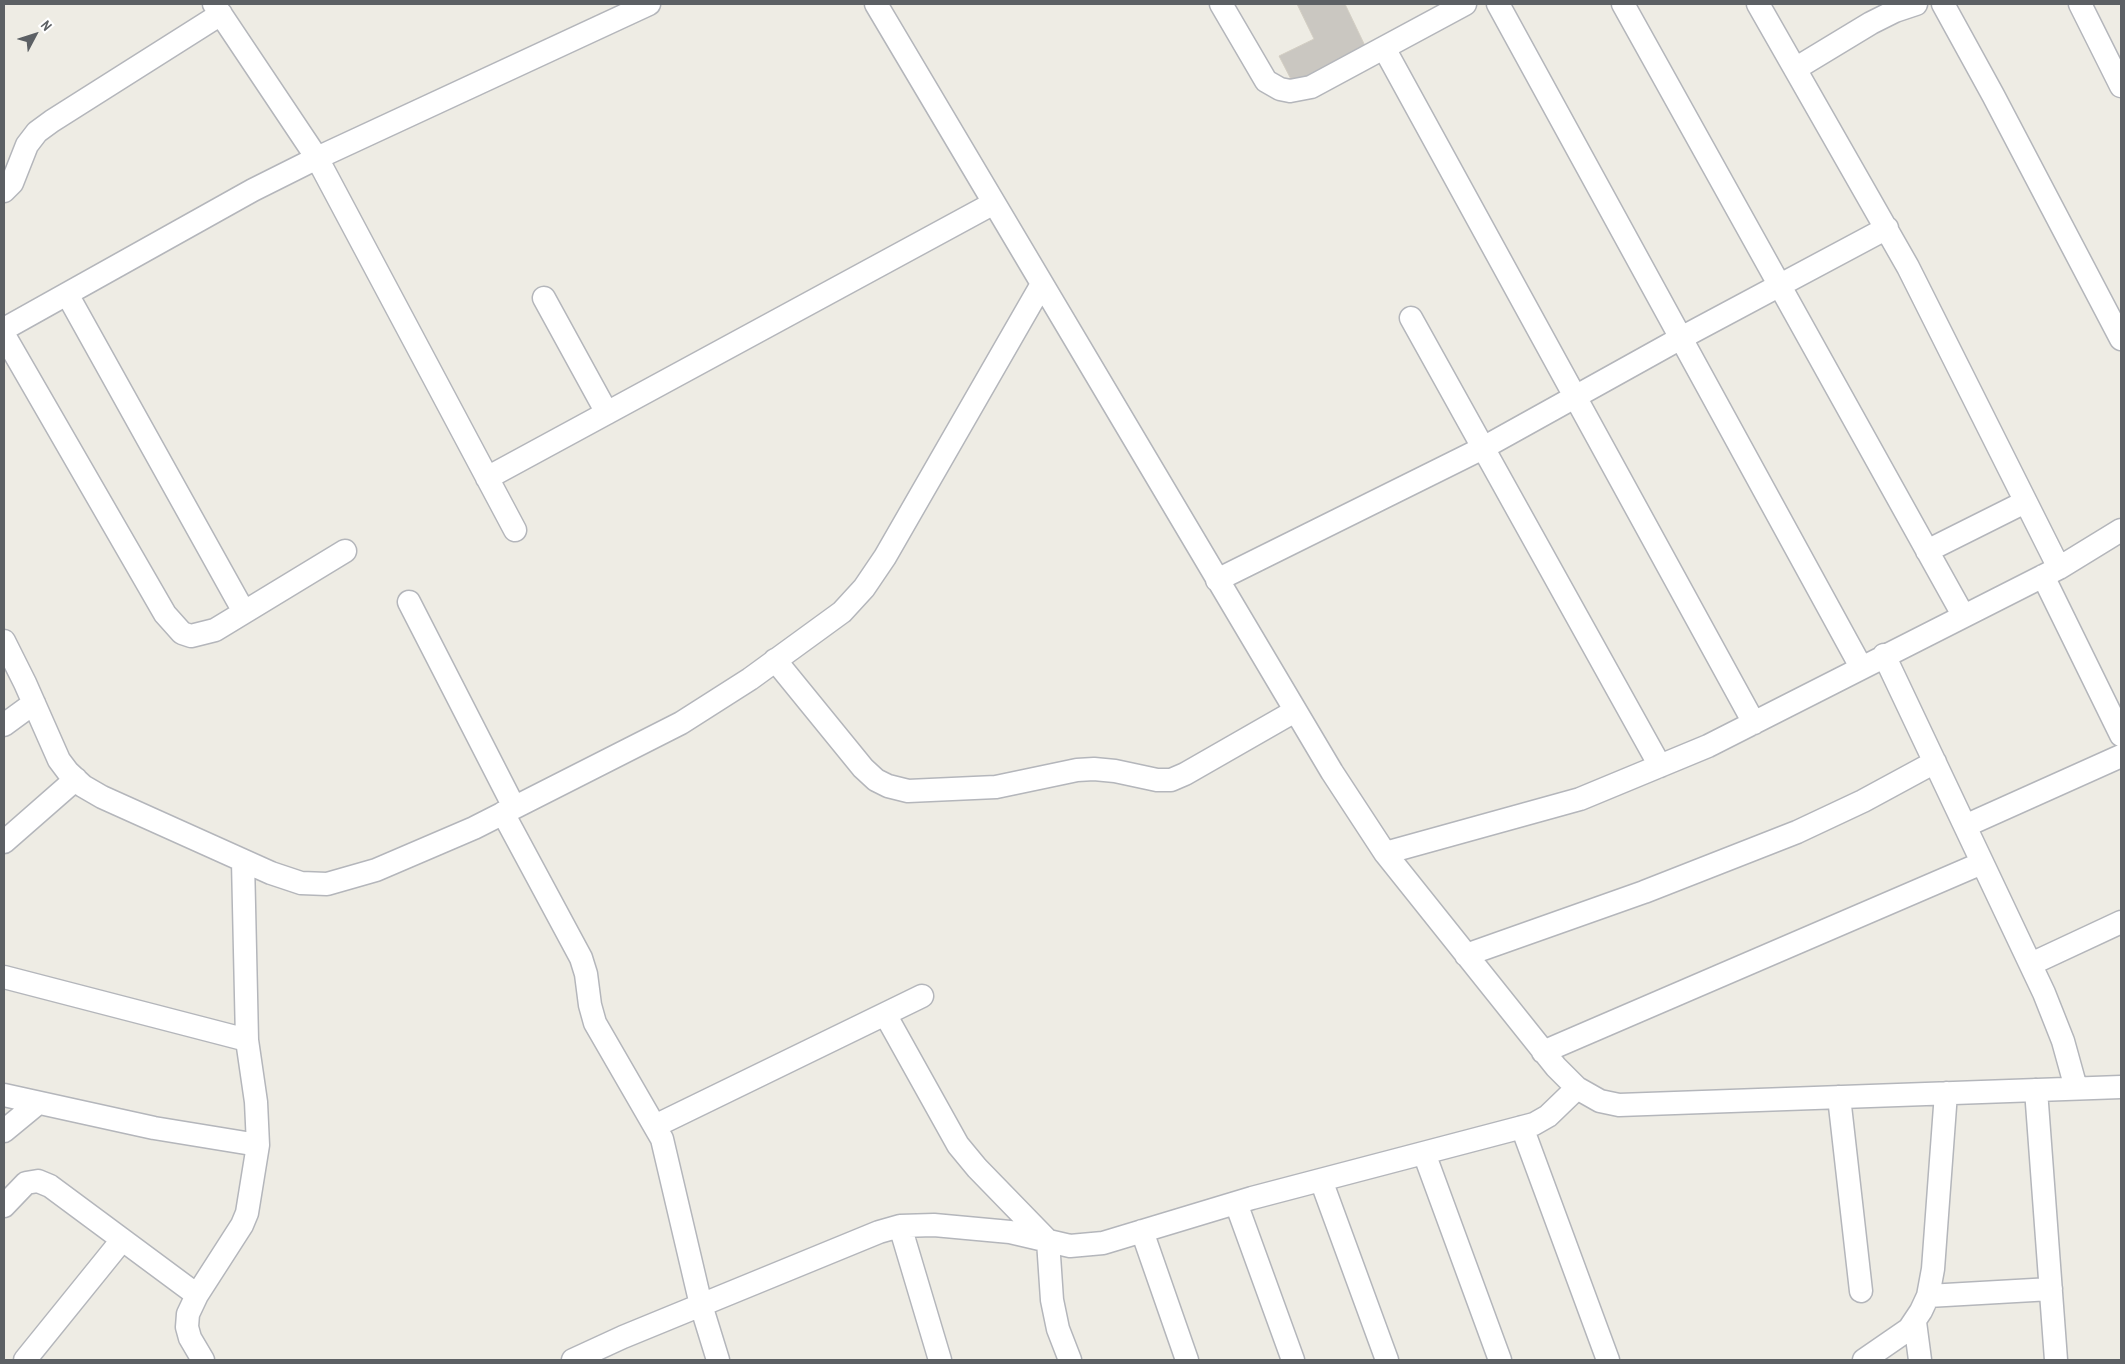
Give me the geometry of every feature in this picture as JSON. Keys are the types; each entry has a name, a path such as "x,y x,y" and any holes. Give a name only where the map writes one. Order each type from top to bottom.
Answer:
{"street":[{"path":"4,329 253,190 317,158 649,4"},
{"path":"876,4 1332,772 1385,853 1543,1052 1577,1088 1600,1101 1619,1105 2121,1087"},
{"path":"1221,4 1260,72 1272,86 1280,90 1300,90 1311,87 1466,4"},
{"path":"1498,4 1861,667"},
{"path":"1624,4 1963,615"},
{"path":"1758,4 1887,228 2025,502 2051,572 2121,735"},
{"path":"1795,69 1871,23 1895,11 1916,4"},
{"path":"1943,4 2121,339"},
{"path":"2080,4 2121,86"},
{"path":"4,191 12,183 27,145 37,132 218,9 317,158 515,530"},
{"path":"1384,48 1754,723"},
{"path":"488,478 994,203"},
{"path":"1218,580 1483,448 1681,338 1887,228"},
{"path":"4,641 59,760 76,779 102,797 243,861 301,883 327,884 376,870 508,810 681,723 842,612 864,588 885,557 1042,284"},
{"path":"67,294 244,612"},
{"path":"544,298 607,414"},
{"path":"1411,318 1660,766"},
{"path":"4,335 172,623 182,633 191,636 215,630 345,551"},
{"path":"1927,551 2025,502"},
{"path":"1385,853 1558,806 1708,746 1884,655 2051,572 2121,530"},
{"path":"409,602 581,958 586,974 595,1023 655,1126 665,1151 701,1305 718,1360"},
{"path":"1884,655 2055,1019 2076,1088"},
{"path":"775,660 863,768 876,780 888,786 908,791 996,787 1077,770 1094,769 1115,771 1158,780 1171,780 1185,774 1295,711"},
{"path":"4,725 34,703"},
{"path":"1965,826 2121,756"},
{"path":"1466,955 1644,892 1798,832 1856,804 1934,762"},
{"path":"4,842 76,779"},
{"path":"192,1355 187,1327 188,1314 197,1295 242,1225 247,1213 258,1145 256,1102 247,1040 243,861"},
{"path":"1543,1052 1982,862"},
{"path":"2030,964 2121,922"},
{"path":"4,977 247,1040"},
{"path":"655,1126 922,996"},
{"path":"886,1014 958,1145 977,1168 1048,1241 1052,1300 1058,1329 1070,1360"},
{"path":"573,1360 623,1337 879,1232 900,1226 968,1227 1010,1232 1070,1246 1103,1243 1236,1203 1522,1127 1548,1116 1577,1088"},
{"path":"2036,1090 2056,1360"},
{"path":"1864,1360 1909,1329 1915,1322 1928,1296 1933,1269 1946,1093"},
{"path":"4,1095 154,1128 258,1145"},
{"path":"1839,1097 1861,1291"},
{"path":"4,1131 38,1103"},
{"path":"1522,1127 1608,1360"},
{"path":"1424,1153 1500,1360"},
{"path":"1320,1180 1387,1360"},
{"path":"4,1206 26,1183 38,1181 50,1186 197,1295"},
{"path":"1236,1203 1293,1360"},
{"path":"900,1226 940,1360"},
{"path":"1142,1231 1188,1360"},
{"path":"25,1360 122,1240"},
{"path":"1928,1296 2051,1289"},
{"path":"1915,1322 1920,1360"}],"building":[{"path":"1297,4 1345,4 1368,52 1295,87 1279,56 1314,39"}]}
